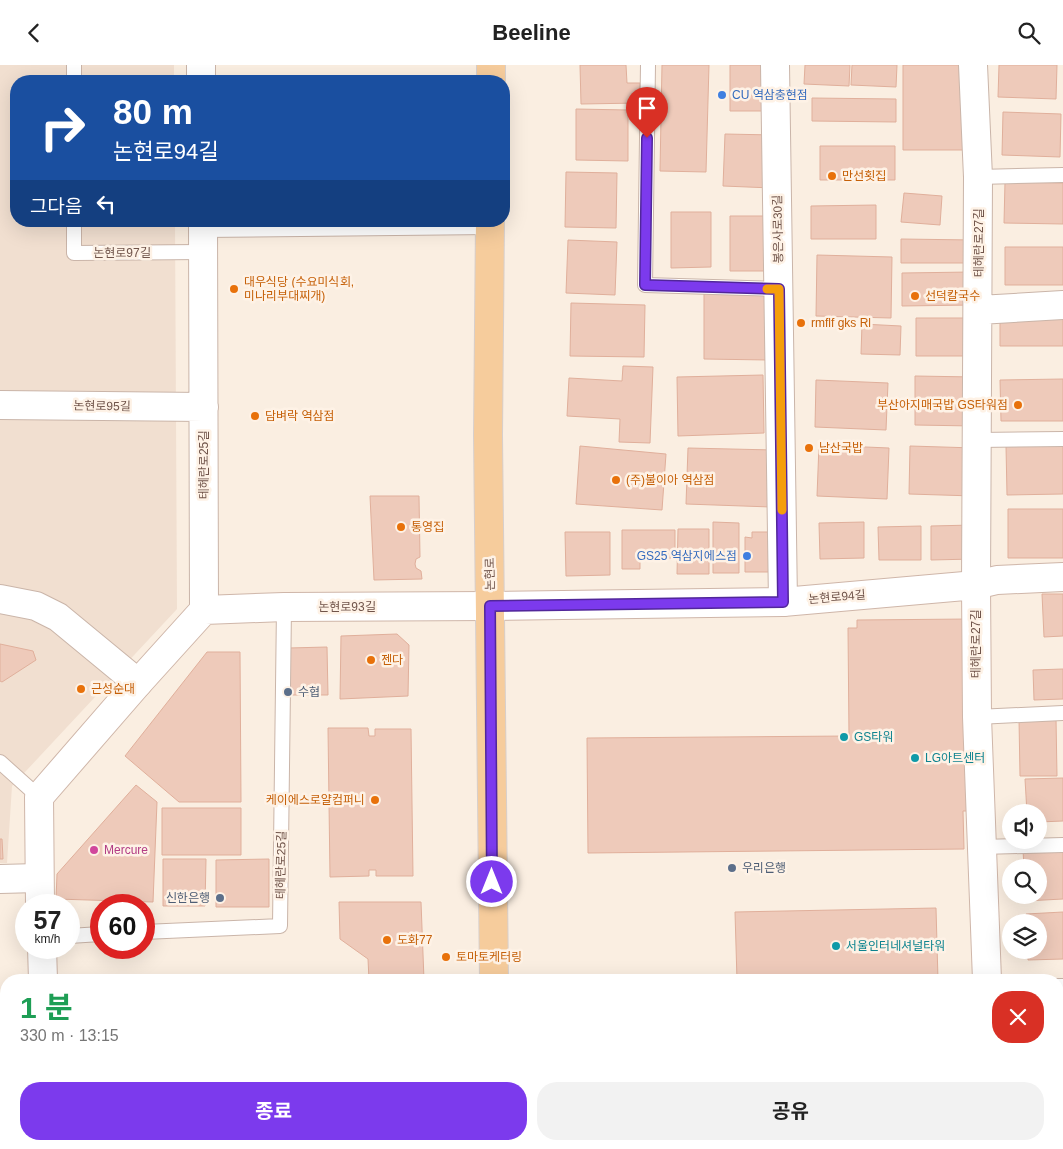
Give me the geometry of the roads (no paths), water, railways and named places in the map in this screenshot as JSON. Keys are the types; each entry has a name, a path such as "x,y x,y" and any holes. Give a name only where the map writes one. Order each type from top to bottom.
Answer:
{"main road":[{"name":"논현로","path":"490,227 488,435 494,974"}],"street":[{"name":"봉은사로30길","path":"775,65 783,602"},
{"name":"테헤란로27길","path":"973,65 978,177 979,309 976,585 977,717 987,974"},
{"name":"테헤란로25길","path":"203,234 204,610"},
{"path":"979,309 1063,305"},
{"name":"논현로95길","path":"0,405 204,407"},
{"name":"논현로94길","path":"490,606 783,602 976,585 997,579 1063,577"},
{"path":"0,599 36,606 58,617 138,683"},
{"name":"논현로93길","path":"204,610 284,607 490,606"},
{"path":"39,894 39,797 204,610"},
{"path":"0,879 38,878"},
{"path":"42,959 43,974"}],"lane":[{"path":"648,65 645,285 779,289"},
{"path":"978,177 1063,175"},
{"name":"논현로97길","path":"74,227 74,253 203,234"},
{"name":"논현로","path":"203,234 404,227"},
{"path":"978,441 1063,439"},
{"name":"테헤란로25길","path":"155,932 280,926 284,607"},
{"path":"977,717 1063,713"},
{"path":"0,762 39,797"},
{"path":"981,847 1063,845"}],"place":[{"name":"CU 역삼충현점","path":"722,95"},
{"name":"만선횟집","path":"832,176"},
{"name":"대우식당 (수요미식회, 미나리부대찌개)","path":"234,289"},
{"name":"선덕칼국수","path":"915,296"},
{"name":"rmflf gks Rl","path":"801,323"},
{"name":"부산아지매국밥 GS타워점","path":"1018,405"},
{"name":"담벼락 역삼점","path":"255,416"},
{"name":"남산국밥","path":"809,448"},
{"name":"(주)불이아 역삼점","path":"616,480"},
{"name":"통영집","path":"401,527"},
{"name":"GS25 역삼지에스점","path":"747,556"},
{"name":"젠다","path":"371,660"},
{"name":"근성순대","path":"81,689"},
{"name":"수협","path":"288,692"},
{"name":"GS타워","path":"844,737"},
{"name":"LG아트센터","path":"915,758"},
{"name":"케이에스로얄컴퍼니","path":"375,800"},
{"name":"Mercure","path":"94,850"},
{"name":"우리은행","path":"732,868"},
{"name":"신한은행","path":"220,898"},
{"name":"도화77","path":"387,940"},
{"name":"서울인터네셔널타워","path":"836,946"},
{"name":"토마토케터링","path":"446,957"}]}
